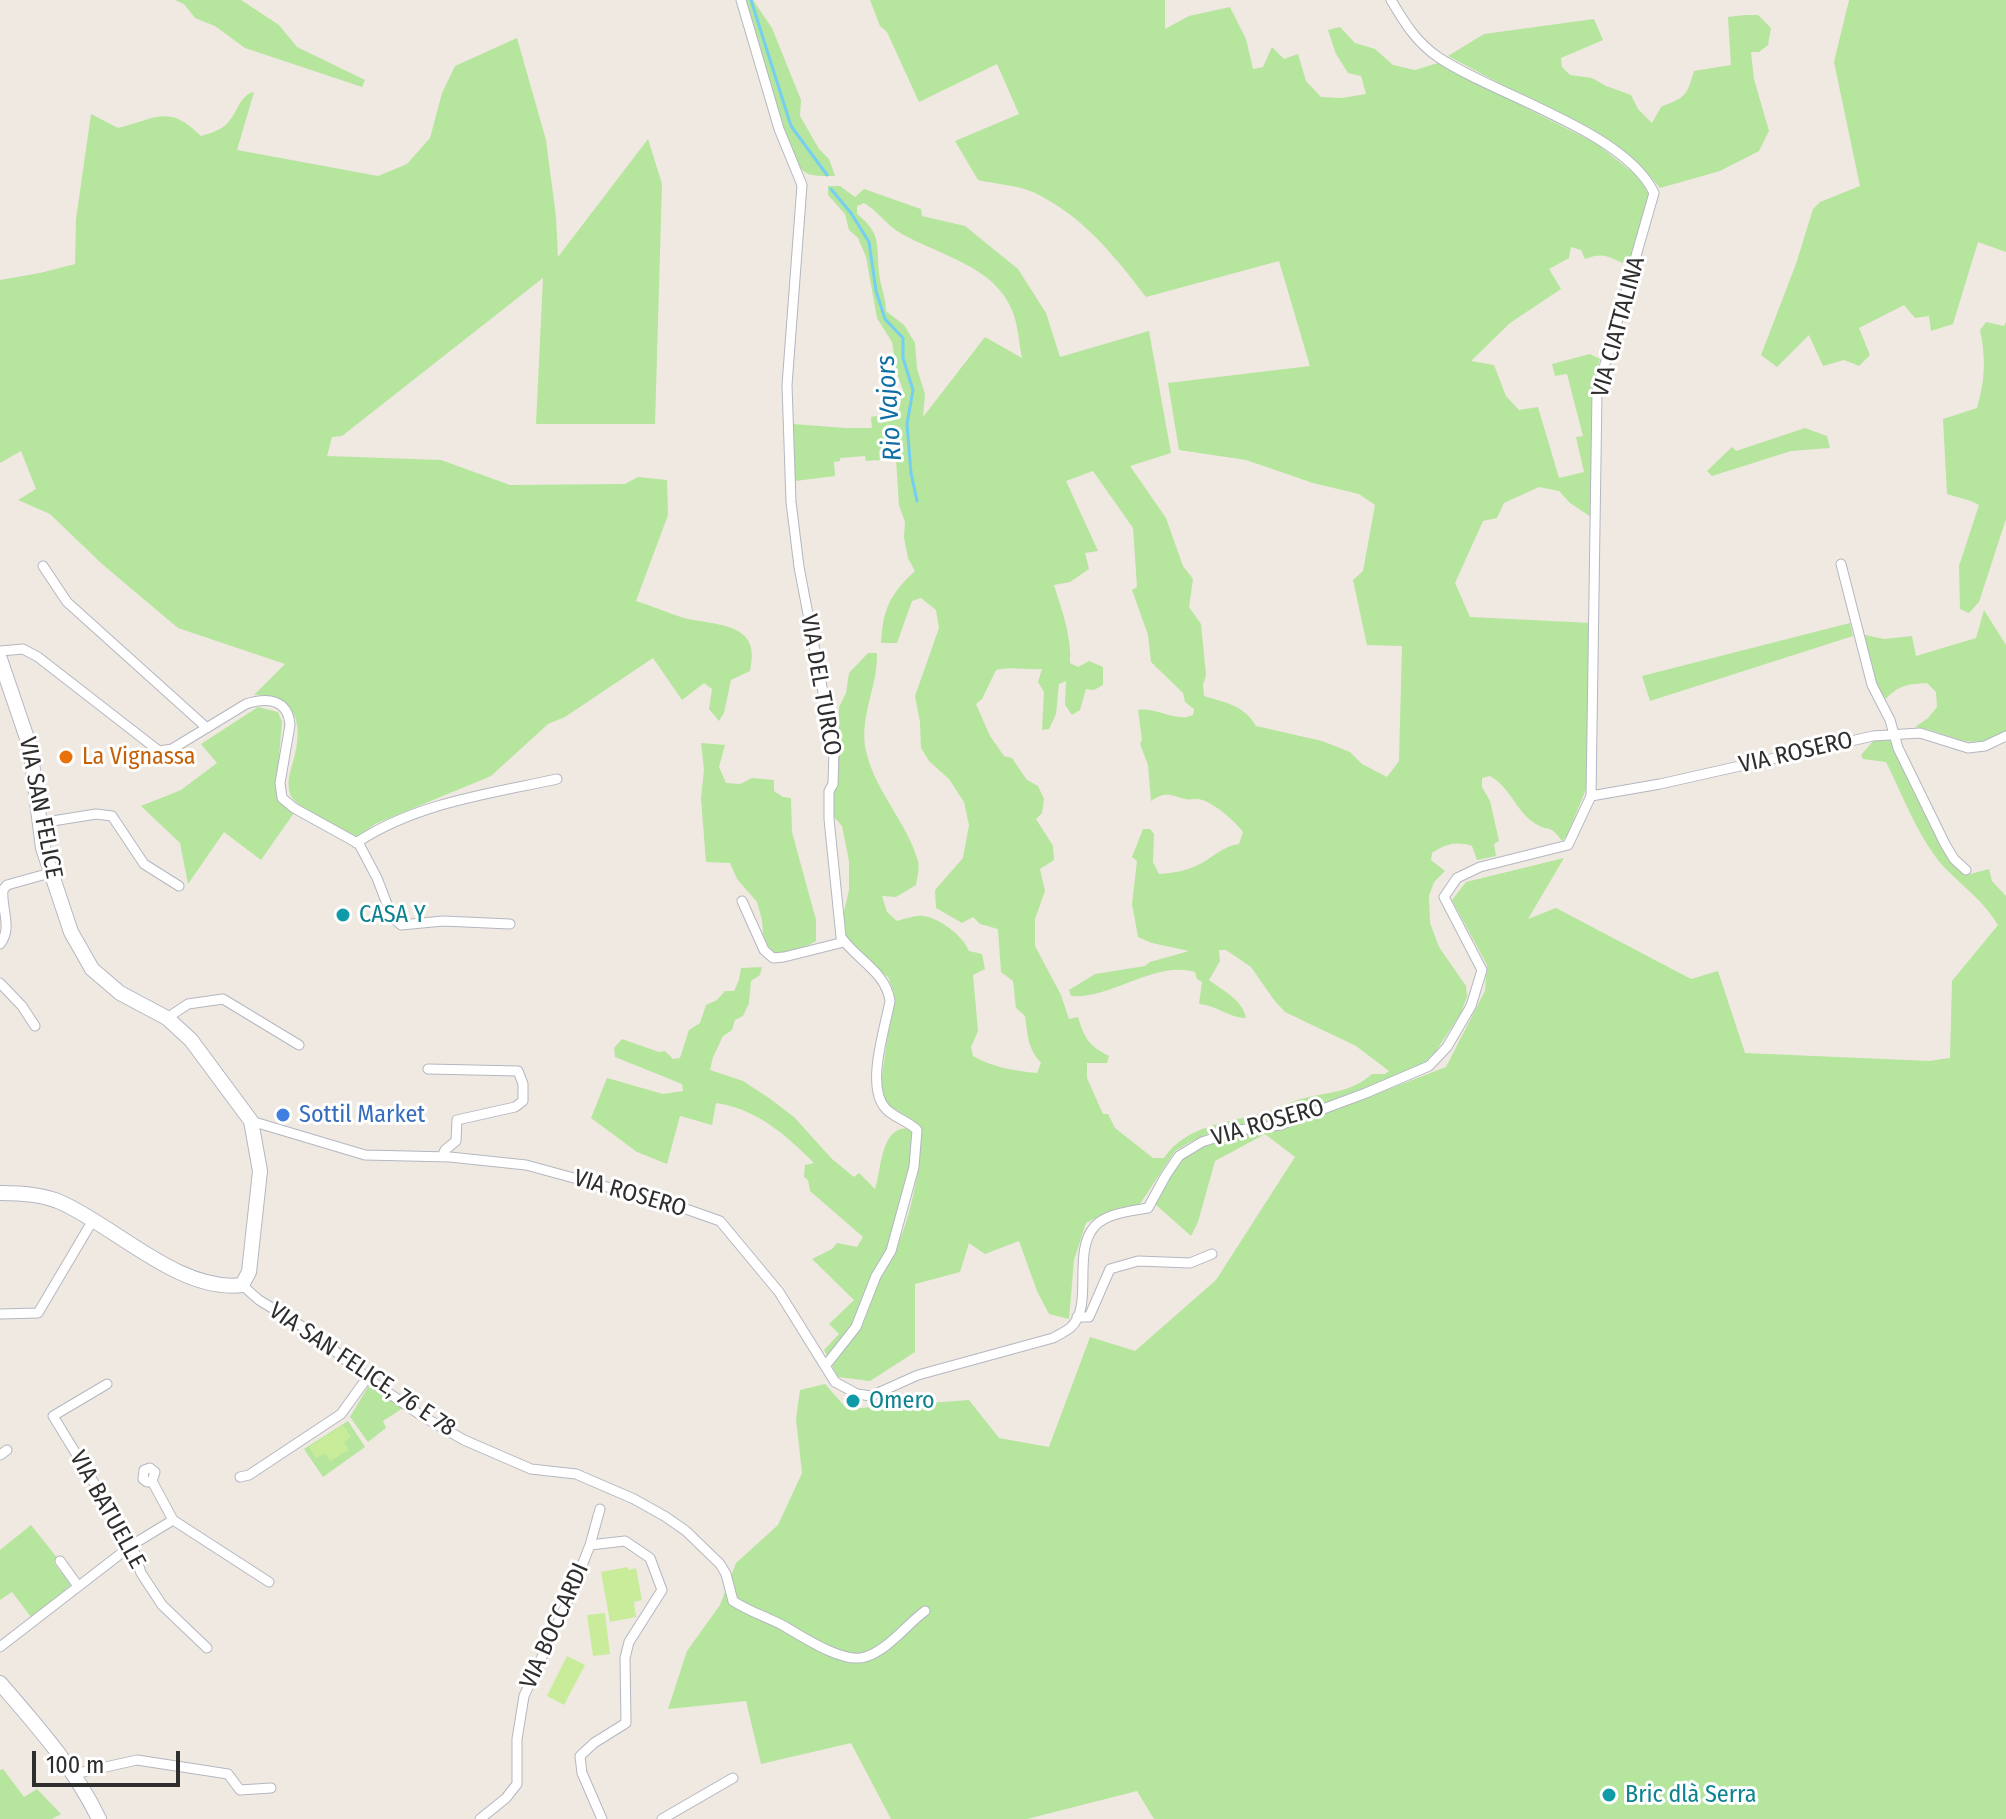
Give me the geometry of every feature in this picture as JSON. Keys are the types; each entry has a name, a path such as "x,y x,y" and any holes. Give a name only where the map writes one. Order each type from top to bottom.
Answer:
{"street":[{"name":"VIA DEL TURCO","path":"741,0 779,129 802,185 787,385 791,502 799,567 834,750 829,819 844,942"},
{"name":"VIA CIATTALINA","path":"1391,0 1409,31 1438,57 1599,140 1640,171 1654,193 1597,392 1591,796"},
{"path":"1841,564 1865,667 1895,733 1904,762 1945,844 1954,859 1966,870"},
{"path":"43,566 67,602 207,728"},
{"path":"0,651 23,649 38,657 159,751 172,749 246,704 259,699 273,700 285,708 290,725 280,783 282,798 356,843 377,878 392,917 401,925 443,921 510,924"},
{"name":"VIA SAN FELICE","path":"0,659 30,747 50,873 71,932 92,969 120,993 167,1018 191,1040 251,1121 260,1171 249,1272 242,1285"},
{"name":"VIA ROSERO","path":"251,1121 365,1155 442,1157 526,1165 720,1221 779,1292 835,1382 857,1394 871,1396 918,1375 1053,1338 1072,1327 1081,1308 1084,1244 1095,1225 1112,1216 1148,1208 1179,1156 1202,1142 1239,1130 1280,1125 1429,1066 1447,1047 1471,1006 1482,970 1444,897 1457,878 1480,867 1568,845 1591,796 1660,784 1849,740 1895,733 1930,735 1968,748 1985,746 2006,736"},
{"path":"356,843 380,827 435,805 557,779"},
{"path":"40,823 96,814 112,816 144,864 179,886"},
{"path":"0,944 7,930 3,890 7,885 50,873"},
{"path":"742,901 764,950 773,958 844,942 882,978 890,1001 875,1083 878,1097 888,1110 917,1130 918,1146 891,1251 876,1276 856,1327 826,1365"},
{"path":"0,983 22,1006 35,1026"},
{"path":"167,1018 188,1004 223,999 299,1045"},
{"path":"428,1069 518,1071 523,1084 523,1101 515,1107 457,1120 456,1141 442,1157"},
{"path":"0,1193 24,1193 58,1201 178,1272 214,1285 242,1285"},
{"path":"0,1314 38,1313 93,1220"},
{"path":"1077,1317 1089,1317 1110,1269 1138,1261 1190,1263 1212,1254"},
{"name":"VIA SAN FELICE, 76 E 78","path":"242,1285 259,1300 316,1335 367,1378 422,1416 511,1463 531,1469 576,1474 607,1487 634,1499 686,1531 720,1564 733,1601 748,1611 856,1659 867,1656 925,1611"},
{"path":"240,1477 249,1475 341,1414 367,1378"},
{"name":"VIA BATUELLE","path":"107,1384 53,1416 132,1545 141,1573 162,1605 207,1648"},
{"path":"152,1481 173,1520 269,1582"},
{"path":"603,1498 607,1487"},
{"path":"590,1545 600,1509"},
{"path":"0,1647 132,1545 173,1520"},
{"name":"VIA BOCCARDI","path":"480,1819 506,1798 517,1784 517,1739 524,1696 590,1545 625,1541 650,1558 662,1590 629,1642 625,1658 626,1723 580,1756 582,1773 602,1819"},
{"path":"60,1561 78,1586"},
{"path":"0,1683 58,1751 99,1819"},
{"path":"74,1774 137,1760 228,1774 240,1790 271,1788"},
{"path":"662,1819 733,1778"}],"green space":[{"path":"175,0 241,0 279,25 297,47 365,80 362,87 245,48 215,26 195,18 184,4"},
{"path":"745,0 753,0 772,28 801,100 800,116 819,149 829,159 835,176 808,173 795,159"},
{"path":"870,0 1165,0 1165,29 1189,16 1230,7 1246,39 1253,69 1263,67 1272,47 1284,59 1298,54 1306,81 1321,97 1366,94 1361,76 1348,73 1336,54 1328,30 1340,27 1355,43 1375,49 1393,65 1415,70 1438,63 1597,144 1636,175 1648,192 1649,202 1630,265 1604,256 1585,259 1581,250 1571,247 1569,258 1549,269 1561,289 1510,323 1471,361 1494,365 1506,396 1519,410 1538,407 1559,478 1584,472 1576,437 1583,436 1567,374 1555,376 1552,364 1590,354 1600,359 1592,386 1591,517 1559,491 1539,487 1504,503 1497,518 1483,521 1455,583 1470,617 1591,623 1586,789 1567,836 1562,841 1551,830 1529,819 1497,781 1490,776 1482,778 1499,841 1494,844 1496,856 1477,860 1472,846 1461,844 1446,846 1432,853 1431,860 1445,871 1434,882 1429,896 1430,923 1439,947 1466,986 1467,997 1461,1013 1436,1051 1425,1062 1399,1075 1279,1120 1214,1131 1175,1151 1140,1204 1124,1211 1110,1211 1086,1223 1074,1260 1069,1319 1049,1314 1019,1241 985,1254 969,1243 960,1272 915,1284 915,1352 870,1381 838,1377 824,1350 839,1334 829,1324 854,1300 812,1259 837,1243 857,1247 863,1237 810,1191 808,1180 804,1177 805,1165 814,1163 758,1117 731,1106 716,1103 712,1125 680,1116 667,1164 637,1152 591,1118 607,1078 663,1094 683,1091 682,1084 615,1057 614,1048 622,1039 659,1052 665,1051 673,1059 680,1058 689,1030 700,1023 706,1005 717,1000 725,991 734,991 741,968 762,967 760,975 751,981 749,1003 743,1016 735,1020 732,1030 723,1036 710,1070 743,1081 769,1098 794,1117 832,1159 854,1177 859,1173 875,1189 888,1140 902,1129 913,1129 914,1146 908,1185 877,1281 887,1267 904,1229 916,1184 920,1125 887,1104 880,1089 894,992 888,977 869,963 845,936 842,920 849,890 849,861 842,826 833,816 832,792 838,787 839,707 846,693 849,673 868,653 877,653 864,729 867,755 919,864 916,885 896,897 882,896 887,912 897,921 920,916 937,920 956,934 969,951 982,954 985,969 973,975 978,1031 971,1047 973,1056 1004,1068 1037,1073 1041,1063 1031,1046 1025,1016 1016,1008 1013,981 1001,972 998,929 980,924 973,917 962,923 936,908 935,890 963,858 969,825 964,802 949,779 929,761 921,748 915,696 939,628 936,610 921,598 912,601 897,643 881,643 889,603 915,571 908,558 904,538 905,522 899,505 896,459 866,461 865,456 840,458 840,461 834,462 835,476 795,481 793,424 872,428 871,417 886,414 898,416 903,390 892,342 877,318 866,257 858,238 849,230 845,214 828,195 828,186 840,186 855,197 864,189 921,209 922,216 965,226 1018,269 1046,313 1060,357 1149,331 1171,453 1130,466 1166,518 1183,566 1193,579 1189,607 1201,624 1206,675 1204,696 1240,709 1256,726 1322,741 1350,752 1362,764 1387,777 1399,761 1402,646 1367,645 1353,580 1363,571 1375,505 1359,494 1313,483 1246,460 1179,450 1168,383 1310,366 1279,261 1146,297 1109,251 1067,212 1033,192 978,180 955,141 1019,114 997,64 919,102 887,32 880,26","holes":["864,203 897,231 979,272 1004,295 1016,321 1022,358 985,337 923,417 925,394 917,369 915,343 904,325 886,311 876,240 871,228 857,214 857,206","1093,471 1133,528 1137,587 1132,590 1148,635 1151,662 1183,693 1185,702 1194,709 1193,715 1186,717 1138,710 1140,744 1148,765 1151,801 1168,795 1203,800 1222,812 1243,832 1239,844 1198,865 1159,874 1153,862 1154,834 1150,829 1143,829 1132,857 1137,861 1132,904 1138,937 1189,951 1145,966 1095,974 1069,990 1071,996 1102,992 1149,975 1180,970 1195,972 1202,982 1199,1004 1246,1018 1241,1006 1209,980 1220,961 1219,950 1226,950 1251,967 1285,1012 1356,1046 1389,1071 1372,1074 1342,1090 1303,1098 1263,1113 1208,1127 1184,1138 1164,1158 1153,1158 1115,1128 1108,1114 1103,1114 1087,1078 1087,1063 1107,1063 1109,1056 1088,1041 1078,1017 1069,1019 1061,995 1035,946 1035,919 1045,891 1040,869 1054,860 1053,846 1036,819 1042,813 1044,799 1038,786 1027,780 1012,758 1004,756 990,736 976,704 982,699 996,670 1042,669 1038,682 1044,692 1042,730 1049,729 1056,714 1059,684 1066,681 1065,705 1072,715 1080,710 1086,689 1094,690 1103,685 1103,667 1089,661 1078,667 1070,663 1068,634 1054,585 1070,582 1089,569 1085,553 1098,551 1066,481"]},
{"path":"1849,0 2006,0 2006,252 1978,242 1953,324 1931,331 1929,316 1915,318 1904,305 1859,328 1870,355 1859,366 1844,360 1823,366 1809,335 1777,367 1761,355 1796,264 1813,209 1820,202 1860,186 1834,62"},
{"path":"1758,15 1771,28 1768,45 1759,52 1751,52 1754,79 1769,131 1759,151 1720,171 1660,188 1643,169 1599,136 1448,56 1484,34 1594,19 1603,40 1561,58 1562,67 1570,75 1592,78 1631,95 1638,109 1652,123 1661,107 1684,95 1694,71 1731,65 1728,17"},
{"path":"517,38 546,140 558,257 648,139 662,184 655,424 536,424 543,278 342,436 332,437 327,456 441,460 510,485 625,484 638,477 667,480 668,515 636,601 684,618 734,629 750,643 750,671 731,680 724,713 719,721 709,709 712,689 704,683 682,700 653,658 565,717 548,724 491,776 375,824 355,839 309,812 290,794 289,779 297,745 297,722 287,705 279,699 254,695 285,664 178,628 102,564 50,514 18,500 36,489 21,451 0,463 0,280 75,264 76,219 91,114 118,128 162,116 171,117 190,126 201,136 226,125 244,98 254,92 237,150 378,176 407,164 430,138 442,93 455,66"},
{"path":"1986,322 2004,326 2006,322 2006,519 1979,602 1969,613 1960,609 1959,566 1979,505 1947,494 1943,419 1977,408 1984,369 1980,330"},
{"path":"1805,428 1827,436 1830,448 1791,451 1712,476 1707,471 1732,447 1736,451"},
{"path":"1984,610 2006,645 2006,731 1992,738 1970,742 1915,727 1937,707 1936,692 1927,683 1915,684 1900,688 1886,699 1876,687 1861,634 1884,639 1912,636 1916,656 1976,638"},
{"path":"1850,623 1853,636 1650,701 1642,676"},
{"path":"258,707 278,712 282,722 276,792 279,800 294,813 261,860 224,832 188,884 180,843 141,806 181,790 217,763 201,744"},
{"path":"1892,738 1958,866 1967,875 1989,869 1992,881 2006,896 2006,1819 1154,1819 1137,1791 1027,1819 891,1819 851,1743 761,1764 746,1701 668,1709 687,1651 720,1605 736,1563 778,1525 802,1473 796,1419 800,1390 825,1384 847,1409 969,1400 999,1438 1049,1447 1090,1337 1135,1351 1216,1280 1295,1157 1265,1134 1215,1161 1198,1222 1191,1236 1154,1203 1180,1161 1191,1151 1221,1137 1303,1122 1446,1067 1485,991 1487,965 1452,900 1466,882 1564,858 1528,919 1556,908 1691,979 1718,971 1745,1053 1929,1061 1950,1058 1952,981 1998,925 1934,855 1886,762 1863,759 1861,755 1875,739"},
{"path":"701,743 725,745 719,767 726,783 740,784 752,778 774,780 774,791 791,798 792,832 816,920 816,941 799,950 788,953 770,951 763,934 757,902 737,879 730,863 706,862"},
{"path":"369,1385 403,1408 383,1421 386,1428 368,1442 350,1417"},
{"path":"348,1421 365,1447 323,1477 304,1449"},
{"path":"343,1425 351,1437 344,1442 349,1450 330,1461 325,1453 316,1458 309,1447"},
{"path":"31,1525 58,1559 54,1563 71,1585 31,1617 12,1592 0,1600 0,1550"},
{"path":"628,1567 629,1570 636,1568 642,1600 634,1602 636,1617 610,1622 601,1572"},
{"path":"605,1613 610,1654 593,1656 587,1615"},
{"path":"567,1656 585,1665 564,1705 547,1696"},
{"path":"3,1769 24,1797 37,1789 61,1814 52,1819 0,1819 0,1770"}],"waterway":[{"name":"Rio Vajors","path":"751,0 791,126 827,175"},
{"name":"Rio Vajors","path":"831,189 869,242 876,291 885,319 903,338 903,358 913,390 907,424 917,501"}],"place":[{"name":"La Vignassa","path":"66,757"},
{"name":"CASA Y","path":"343,915"},
{"name":"Sottil Market","path":"283,1115"},
{"name":"Omero","path":"853,1401"},
{"name":"Bric dlà Serra","path":"1609,1795"}]}
